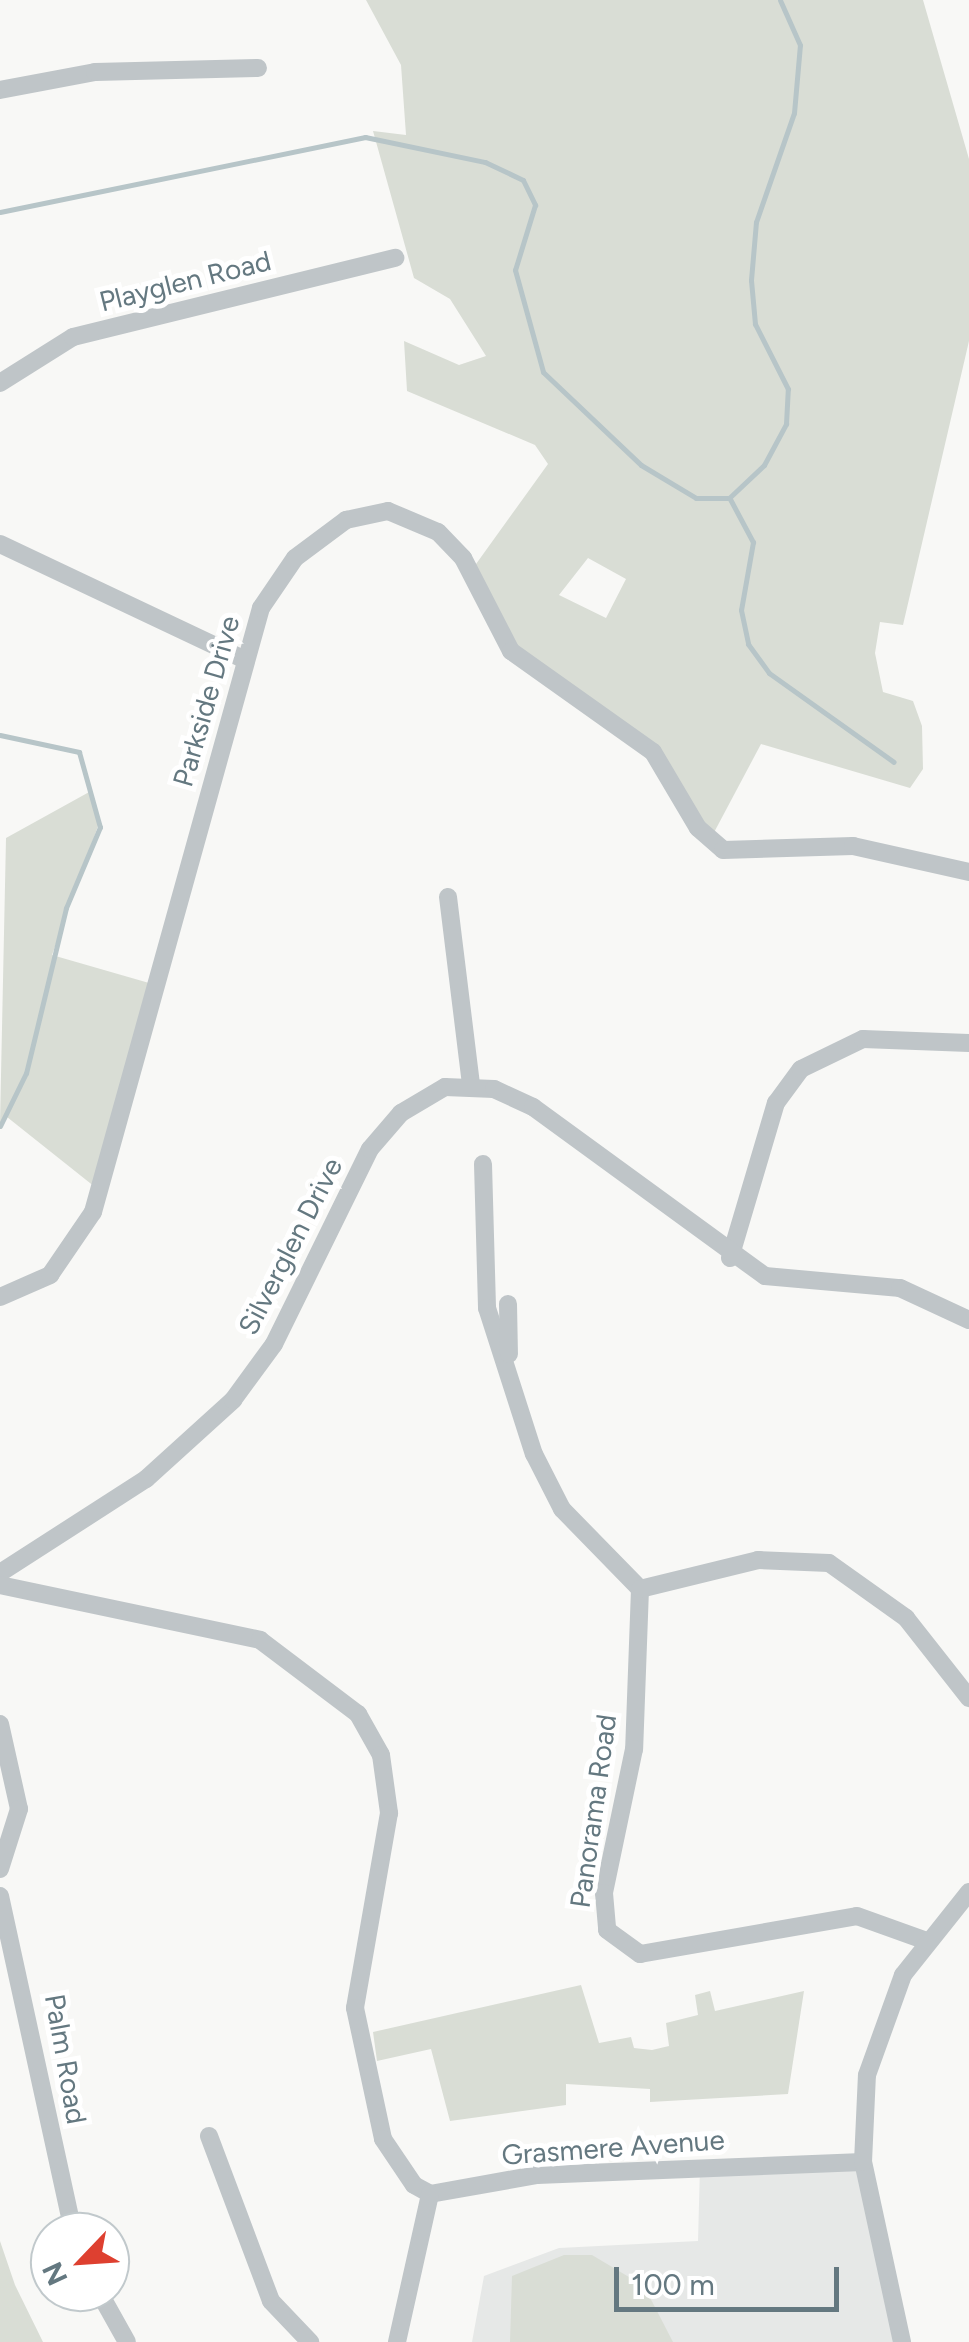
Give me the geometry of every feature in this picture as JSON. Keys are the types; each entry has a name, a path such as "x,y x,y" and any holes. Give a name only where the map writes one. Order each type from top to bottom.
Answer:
{"street":[{"path":"0,90 95,72 258,68"},
{"name":"Playglen Road","path":"0,383 73,338 395,258"},
{"name":"Parkside Drive","path":"0,1297 50,1275 93,1212 261,608 308,545 364,514 406,515 463,558 511,651 653,752 698,828 723,850 853,846 969,872"},
{"path":"0,544 245,660"},
{"path":"448,897 471,1085 553,1120 730,1258 782,1280 900,1288 969,1320"},
{"path":"730,1258 776,1103 801,1069 863,1039 969,1044"},
{"name":"Silverglen Drive","path":"0,1573 146,1479 232,1400 274,1344 323,1232 383,1132 416,1100 471,1085"},
{"path":"483,1164 487,1308 553,1494 640,1588 758,1560 829,1563 906,1618 969,1698"},
{"path":"508,1304 510,1369"},
{"path":"0,1585 260,1640 358,1714 380,1756 388,1812 355,2008 382,2140 430,2194 403,2284 397,2342"},
{"name":"Panorama Road","path":"640,1588 632,1772 604,1894 614,1940 656,1954 857,1916 924,1940"},
{"path":"0,1724 20,1809 0,1869"},
{"path":"902,2342 863,2162 876,2043 924,1940 969,1892"},
{"name":"Palm Road","path":"0,1896 70,2212"},
{"path":"209,2136 271,2301 310,2342"},
{"name":"Grasmere Avenue","path":"430,2194 537,2175 863,2162"},
{"path":"110,2312 127,2342"}],"shaded area":[{"path":"366,0 923,0 969,159 969,341 903,625 880,622 875,653 883,692 913,701 922,726 923,769 910,788 761,744 710,840 671,773 519,658 471,571 548,464 535,445 407,391 404,341 459,365 486,356 450,299 414,278 373,131 406,135 401,65","holes":["588,558 626,579 606,618 559,595"]},
{"path":"91,791 98,826 52,955 156,985 100,1191 7,1117 0,1123 6,838"},
{"path":"581,1985 599,2043 631,2037 634,2048 652,2050 669,2046 666,2023 698,2015 695,1995 710,1991 715,2011 804,1991 788,2094 650,2102 650,2089 566,2084 566,2105 450,2121 431,2049 377,2061 373,2032"},
{"path":"863,2162 902,2342 472,2342 484,2276 559,2248 698,2241 700,2167"},
{"path":"0,2241 15,2285 43,2342 0,2342"},
{"path":"564,2255 592,2255 644,2286 673,2342 510,2342 512,2276"}],"waterway":[{"path":"0,212 365,137 485,162 523,180 535,205 515,270 543,372 641,465 696,498 729,498 764,465 786,424 788,389 755,324 751,280 756,222 794,113 800,45 780,0"},
{"path":"730,499 753,542 741,610 748,644 769,673 894,762"},
{"path":"0,735 79,752 100,827 66,908 26,1073 0,1126"}]}
